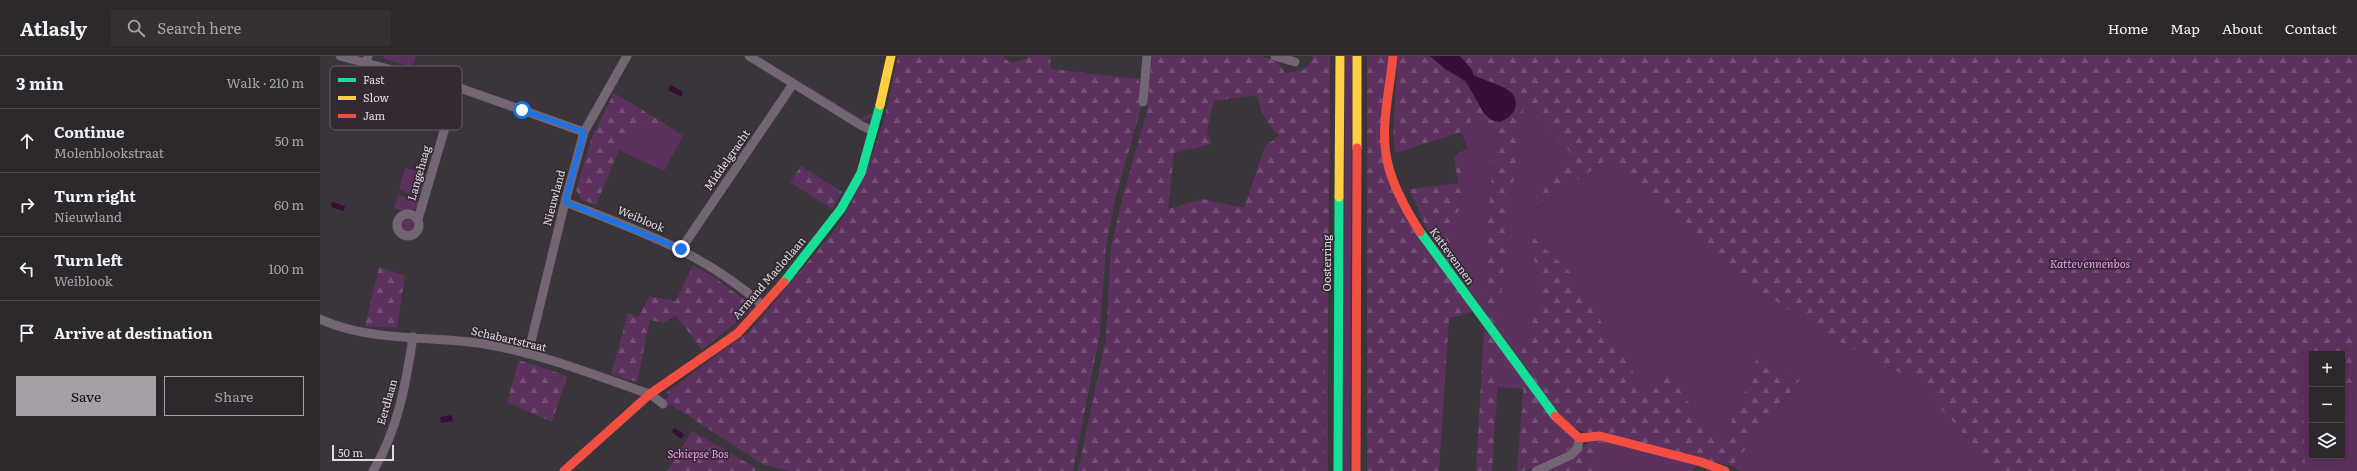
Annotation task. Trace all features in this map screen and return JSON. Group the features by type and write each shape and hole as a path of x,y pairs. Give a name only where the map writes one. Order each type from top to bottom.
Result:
{"main road":[{"name":"Armand Maclotlaan","path":"564,471 650,394 738,333 763,306 841,209 861,173 891,56"},
{"name":"Oosterring","path":"1338,471 1340,56"},
{"path":"1356,471 1357,56"},
{"name":"Kattevennen","path":"1393,56 1385,147 1388,164 1398,189 1420,234 1434,254 1555,416 1579,438"},
{"path":"1579,438 1600,436 1701,462 1725,471"}],"street":[{"path":"340,56 367,59 390,66"},
{"name":"Nieuwland","path":"528,354 565,202 584,132 626,56"},
{"path":"749,56 862,126 873,131"},
{"path":"1143,102 1147,56"},
{"path":"1275,56 1295,62"},
{"name":"Middelgracht","path":"681,249 793,84"},
{"path":"462,89 584,132"},
{"name":"Langehaag","path":"416,218 419,216 444,130"},
{"name":"Weiblook","path":"565,202 681,249 734,282 763,306"},
{"name":"Schabartstraat","path":"320,319 334,325 368,334 462,340 493,345 528,354 650,394 663,404"},
{"name":"Eerdlaan","path":"373,471 382,456 397,418 407,376 413,337"},
{"path":"1536,471 1571,455 1578,448 1579,438"}],"green space":[{"path":"383,56 416,56 413,66 385,59"},
{"path":"898,56 1003,56 1010,63 1026,59 1027,56 1050,56 1051,69 1138,79 1142,88 1141,108 1115,199 1106,246 1100,333 1073,471 789,471 762,464 664,400 669,396 667,392 750,331 837,227 853,200 872,155 884,120"},
{"path":"1152,56 1261,56 1277,61 1285,73 1303,70 1312,61 1312,56 1330,56 1328,335 1325,344 1324,471 1078,471 1106,338 1111,248 1123,195 1147,112","holes":["1257,95 1268,123 1275,132 1280,135 1265,146 1244,208 1202,199 1168,209 1174,153 1212,144 1207,130 1214,101"]},
{"path":"1345,56 1352,56 1350,471 1343,471"},
{"path":"1367,56 1389,56 1382,158 1472,312 1449,318 1439,471 1367,471"},
{"name":"Kattevennenbos","path":"1398,56 1430,56 1463,81 1472,92 1516,102 1506,89 1473,75 1472,70 1460,56 2357,56 2357,403 2345,390 2345,351 2309,351 2309,354 2302,354 2305,471 1997,471 1916,381 1832,338 1740,278 1607,160 1536,208 1545,179 1570,152 1524,104 1509,214 1498,331 1481,307 1495,136 1473,115 1464,139 1461,132 1395,153 1393,134"},
{"path":"785,72 860,118 873,113 872,118 860,121"},
{"path":"614,93 670,127 631,129 619,150 596,205 581,199 576,190 592,137"},
{"path":"1524,103 1548,121 1570,152 1545,179 1537,208 1607,160 1740,278 1832,338 1916,381 1997,471 1740,471 1732,466 1800,381 1756,359 1753,381 1733,408 1730,439 1718,442 1708,433 1668,369 1648,395 1569,271 1532,236 1540,299 1519,358 1498,331 1509,214"},
{"path":"1473,115 1495,136 1481,307 1450,266 1468,149 1464,139"},
{"path":"670,127 683,136 664,171 619,150 631,129"},
{"path":"1468,148 1450,266 1432,241 1409,189 1458,183 1454,156"},
{"path":"801,166 842,192 832,209 790,182"},
{"path":"405,168 427,174 421,194 416,195 399,190"},
{"path":"398,195 417,200 419,203 417,208 403,212 394,208"},
{"path":"408,218 415,223 416,226 411,233 408,234 401,229 400,226 405,219"},
{"path":"1531,235 1569,271 1648,395 1668,369 1708,433 1718,441 1730,439 1733,408 1753,381 1756,359 1800,380 1732,466 1585,432 1575,427 1556,411 1519,358 1540,299"},
{"path":"681,255 707,268 751,300 753,306 749,317 722,338 749,315 748,299 703,267"},
{"path":"693,265 711,275 746,301 747,314 702,350 676,315 663,323 650,320 637,382 611,374 628,313 639,317 649,296 676,301"},
{"path":"379,267 405,276 397,328 365,326"},
{"path":"1484,329 1500,348 1492,471 1476,471"},
{"path":"1328,335 1328,471 1324,471 1325,344"},
{"path":"1500,348 1524,380 1524,389 1498,387"},
{"path":"2301,354 2309,355 2309,459 2345,459 2345,390 2357,403 2357,471 2305,471"},
{"path":"519,360 567,376 552,422 507,402"},
{"path":"1524,380 1573,439 1575,444 1572,449 1524,471 1517,471"},
{"name":"Schiepse Bos","path":"692,431 756,468 755,471 667,471"},
{"path":"1590,440 1613,443 1595,455 1603,471 1541,471 1578,454"},
{"path":"1613,443 1697,465 1691,471 1603,471 1595,455"}],"shaded area":[{"path":"1430,56 1460,56 1472,70 1473,75 1499,85 1511,93 1515,98 1516,104 1513,113 1500,122 1491,120 1483,112 1466,81 1445,69"},
{"path":"671,85 683,92 681,97 668,90"},
{"path":"332,202 345,206 344,211 331,207"},
{"path":"452,415 453,421 441,423 440,417"},
{"path":"674,428 684,434 681,439 672,432"}],"traffic: fast":[{"path":"784,282 841,209 861,173 880,105"},
{"path":"1338,471 1339,197"},
{"path":"1420,232 1555,416"}],"traffic: slow":[{"path":"880,105 891,56"},
{"path":"1339,197 1340,56"},
{"path":"1357,56 1357,148"}],"traffic: jam":[{"path":"1393,56 1386,108 1385,147 1392,179 1400,197 1420,232"},
{"path":"1356,471 1357,148"},
{"path":"564,471 650,394 738,333 784,282"},
{"path":"1555,416 1579,438 1600,436 1701,462 1725,471"}],"route":[{"path":"522,110 584,132 565,202 636,229 681,249"}]}
